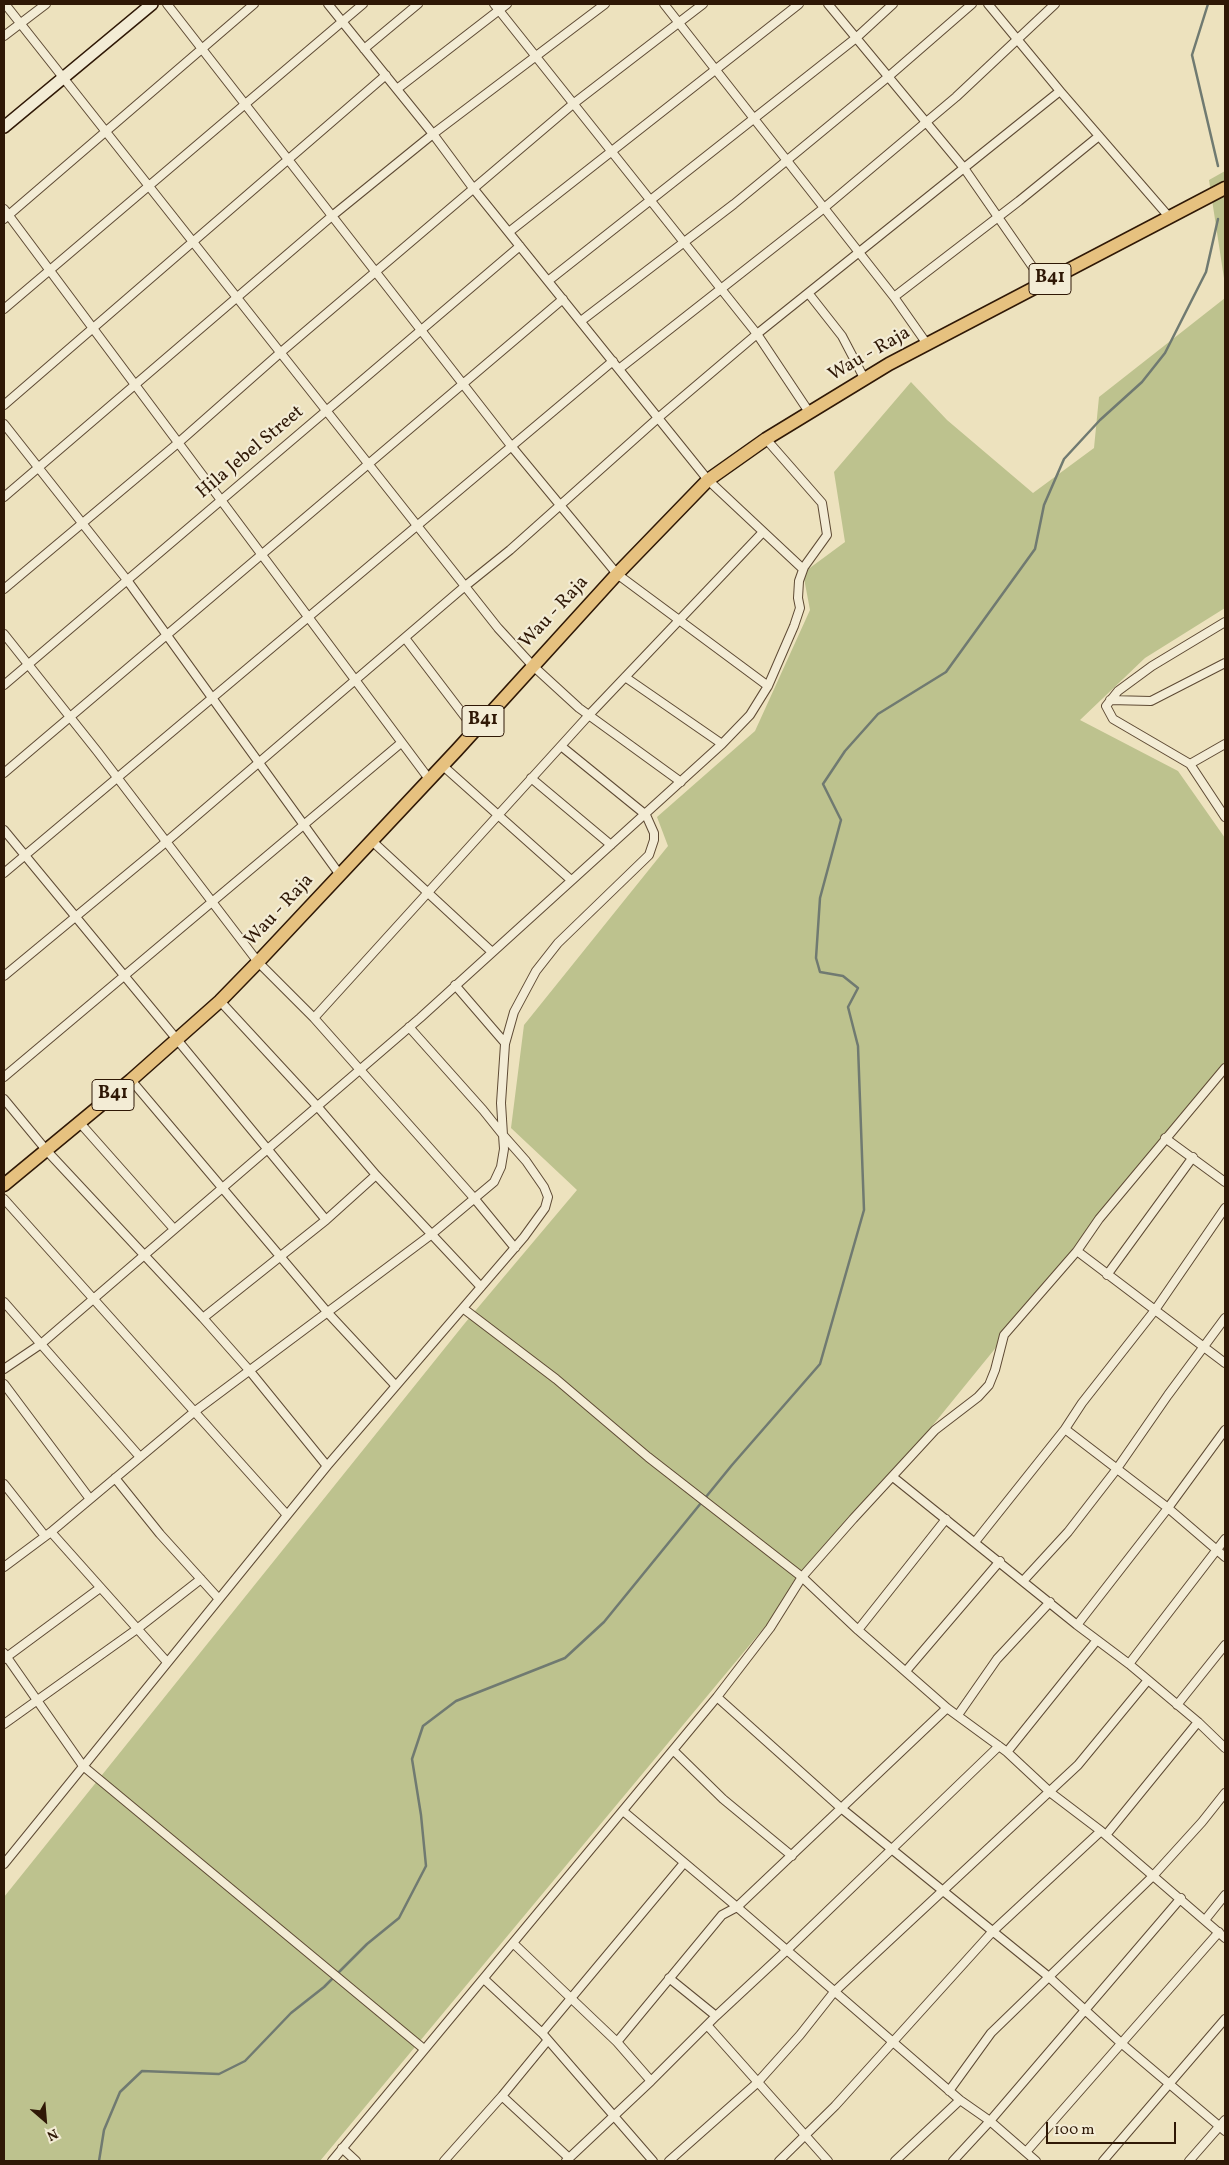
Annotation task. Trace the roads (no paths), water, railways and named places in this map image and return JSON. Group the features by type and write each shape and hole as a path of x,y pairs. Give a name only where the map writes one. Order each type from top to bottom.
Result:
{"main road":[{"name":"Wau - Raja","path":"4,1185 131,1080 220,1001 475,730 616,574 708,480 766,438 864,378 1043,282 1225,188"}],"street":[{"path":"5,4 65,77 464,587 532,665 589,715 681,782"},
{"path":"4,36 46,4"},
{"path":"4,127 152,4"},
{"path":"167,4 512,447 616,574 768,686"},
{"path":"254,4 106,131 5,214 49,270 429,779"},
{"path":"328,4 708,480 803,569"},
{"path":"4,309 363,4"},
{"path":"364,49 418,4"},
{"path":"397,89 497,7 507,4"},
{"path":"4,497 332,216 433,134 605,4"},
{"path":"664,4 894,296 927,344"},
{"path":"4,589 178,443 280,353 573,104 703,4"},
{"path":"509,232 799,4"},
{"path":"828,4 964,168 1043,282"},
{"path":"548,281 856,38 893,4"},
{"path":"581,321 787,160 888,77 972,4"},
{"path":"988,4 1060,91 1170,218"},
{"path":"619,369 824,208 956,96 1055,4"},
{"path":"497,7 758,334 809,412"},
{"path":"4,405 386,75"},
{"path":"4,976 166,842 560,507 658,418 758,334 1060,91"},
{"path":"894,296 1099,136"},
{"name":"Hila Jebel Street","path":"4,684 520,246"},
{"path":"809,294 842,336 864,378"},
{"path":"4,773 563,299"},
{"path":"4,873 613,362"},
{"path":"4,424 127,580 340,875"},
{"path":"4,1369 41,1344 409,1027 681,782 722,744 750,714 768,686 800,608 798,598 799,581 803,569 827,536 822,503 766,438"},
{"path":"314,1018 589,715 764,532"},
{"path":"1224,625 1152,666 1110,700 1106,706 1113,719 1190,764 1225,817"},
{"path":"4,634 258,962 314,1018 358,1070 474,1198 515,1248"},
{"path":"405,638 475,730"},
{"path":"1110,700 1151,701 1225,663"},
{"path":"626,677 722,744"},
{"path":"4,1077 401,744"},
{"path":"1190,764 1225,744"},
{"path":"4,1567 48,1534 194,1412 432,1234 494,1182 501,1167 504,1149 501,1103 505,1043 514,1012 536,971 552,950 649,855 654,840 654,833 646,814 561,746"},
{"path":"442,765 571,880"},
{"path":"531,778 611,845"},
{"path":"4,830 326,1220"},
{"path":"372,840 492,952"},
{"path":"455,985 505,1043"},
{"path":"220,1001 317,1106 376,1175 481,1287"},
{"path":"4,1864 327,1466 395,1385 464,1309 546,1208 548,1196 526,1161 409,1027"},
{"path":"332,2161 674,1751 770,1628 802,1577 853,1518 935,1430 978,1398 989,1385 1004,1335 1077,1251 1099,1219 1225,1068"},
{"path":"131,1080 328,1313 395,1385"},
{"path":"4,1099 47,1151 249,1370 327,1466"},
{"path":"80,1122 174,1229"},
{"path":"1165,1138 1225,1182"},
{"path":"1107,1275 1193,1157"},
{"path":"203,1318 326,1220 376,1175"},
{"path":"4,1199 287,1515"},
{"path":"975,1542 1065,1429 1082,1403 1155,1310 1225,1208"},
{"path":"1077,1251 1225,1363"},
{"path":"4,1302 140,1457"},
{"path":"464,1309 556,1379 700,1498 802,1577 858,1630 948,1708 1007,1752 1051,1792 1181,1898 1225,1938"},
{"path":"1024,1580 1068,1532 1116,1470 1225,1318"},
{"path":"4,1384 90,1498"},
{"path":"1065,1429 1168,1508 1225,1556"},
{"path":"1077,1625 1168,1508 1225,1430"},
{"path":"893,1477 1024,1580 1077,1625 1129,1664 1198,1722 1225,1748"},
{"path":"115,1478 160,1534 218,1598"},
{"path":"4,1484 167,1662"},
{"path":"858,1630 946,1519"},
{"path":"1129,1664 1225,1539"},
{"path":"906,1671 1000,1561"},
{"path":"4,1724 137,1629 201,1579"},
{"path":"100,1588 4,1656 83,1766 424,2049"},
{"path":"958,1715 997,1659 1050,1602"},
{"path":"1007,1752 1097,1640"},
{"path":"1177,1705 1225,1645"},
{"path":"669,2161 757,2083 800,2035 834,1992 1078,1765 1148,1680"},
{"path":"717,1697 841,1808 1049,1976 1121,2043 1222,2129"},
{"path":"616,2042 722,1916 737,1907 948,1708"},
{"path":"779,2161 834,2106 993,1931 1103,1833 1198,1722"},
{"path":"502,2096 568,2160 999,1746"},
{"path":"674,1751 723,1799 792,1856"},
{"path":"949,2090 991,2033 1153,1876 1202,1822 1225,1793"},
{"path":"623,1811 960,2100 990,2121 1036,2161"},
{"path":"542,2033 684,1862"},
{"path":"1205,1920 1225,1895"},
{"path":"953,2161 990,2121 1181,1898"},
{"path":"1026,2152 1219,1932"},
{"path":"513,1943 572,1997 651,2081"},
{"path":"670,1978 716,2016"},
{"path":"484,1979 542,2033 653,2161"},
{"path":"1103,2161 1225,2020"},
{"path":"707,2025 828,2161"},
{"path":"444,2161 502,2096 548,2040"},
{"path":"895,2161 960,2100"},
{"path":"1189,2161 1222,2129 1225,2120"},
{"path":"342,2148 356,2161"}],"waterway":[{"path":"1208,4 1192,55 1218,166"},
{"path":"99,2161 104,2130 120,2092 142,2071 219,2074 245,2061 291,2013 324,1987 367,1944 399,1918 426,1866 421,1815 412,1759 423,1726 456,1701 565,1658 604,1622 732,1465 820,1364 864,1210 858,1046 848,1007 858,988 843,976 820,972 816,958 820,898 841,820 823,784 845,751 878,714 946,672 1035,549 1044,505 1064,459 1100,420 1142,382 1165,353 1206,272 1218,219"}]}
